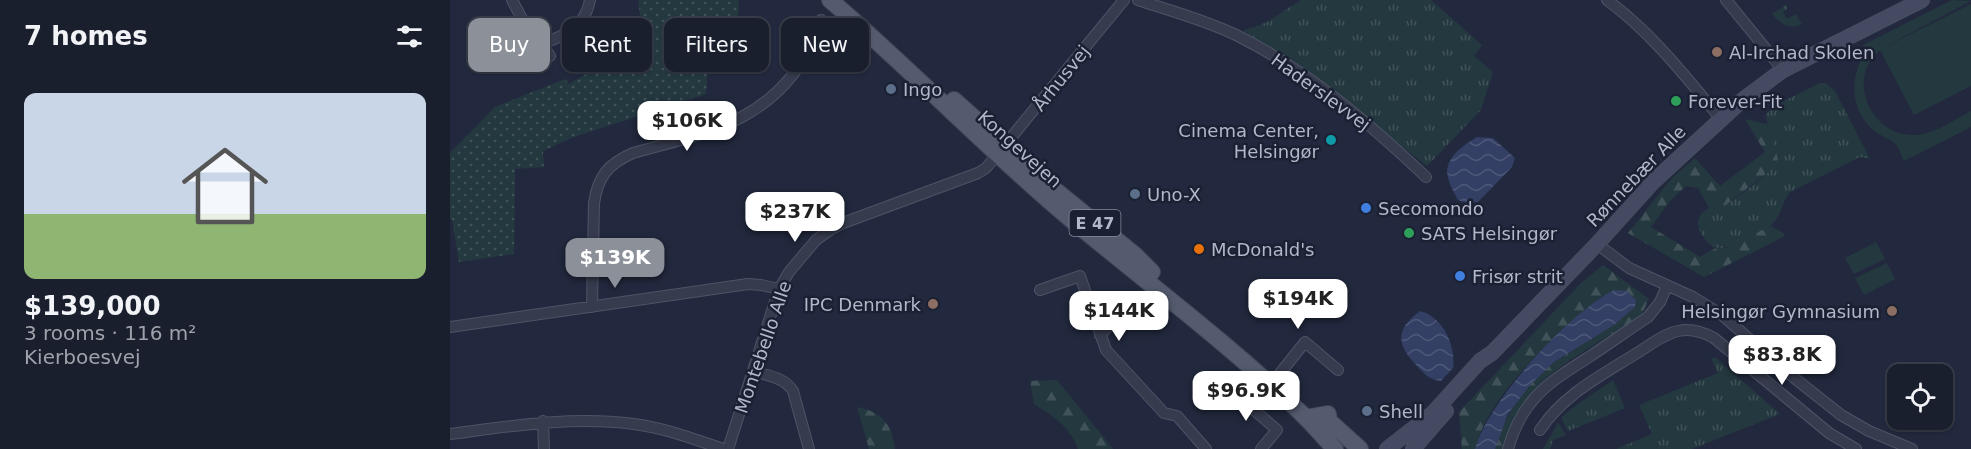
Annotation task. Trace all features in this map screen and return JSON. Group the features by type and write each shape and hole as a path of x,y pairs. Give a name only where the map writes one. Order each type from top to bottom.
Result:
{"main road":[{"name":"Kongevejen","path":"830,0 1001,151 1055,190 1134,255 1219,340 1270,386 1306,415 1359,449"},
{"name":"Kongevejen","path":"841,0 1001,151"},
{"name":"Rønnebær Alle","path":"1387,449 1432,414 1480,361 1492,353 1597,244 1654,181 1740,102 1783,70 1922,0"},
{"name":"Rønnebær Alle","path":"1413,449 1481,371 1492,353"},
{"path":"1400,449 1432,414"},
{"name":"Kongevejen","path":"1306,415 1335,449"},
{"path":"1306,415 1347,449"}],"street":[{"path":"512,0 522,18"},
{"path":"550,41 568,34 578,26 590,0"},
{"name":"Århusvej","path":"1001,151 1124,0"},
{"name":"Haderslevvej","path":"1138,0 1205,21 1292,67 1334,97 1426,177"},
{"path":"1607,0 1636,23 1721,119"},
{"path":"1725,0 1783,70"},
{"path":"592,307 594,203 596,188 603,174 620,159 633,153 727,126 762,105 796,72"},
{"name":"Montebello Alle","path":"728,449 779,289 789,272 816,240 843,223 981,172 1001,151"},
{"path":"1597,244 1629,268 1693,297 1722,315 1788,373 1841,415 1912,449"},
{"path":"1040,290 1080,276 1106,350 1164,413 1177,416 1206,449"},
{"path":"450,327 748,285 779,289"},
{"path":"1508,449 1520,417 1547,384 1648,317 1660,302 1667,286"},
{"path":"1100,335 1123,311"},
{"path":"1540,430 1549,416 1571,395 1609,370 1671,333 1695,330 1714,338 1829,433 1856,449"},
{"path":"1270,386 1305,342 1338,370"},
{"path":"1598,351 1609,370"},
{"path":"753,371 780,379 789,385 793,391 809,449"},
{"path":"1237,395 1277,430 1261,449"},
{"path":"1829,433 1841,415"},
{"path":"543,421 544,449"},
{"path":"450,434 543,421 599,421 635,424 672,432 723,449"}],"green space":[{"path":"638,0 739,0 738,18 664,18 664,72 708,72 706,94 571,138 543,151 544,167 515,169 514,254 459,262 452,219 450,219 450,153 495,107 565,79 569,84 590,72 652,72 652,18 640,18"},
{"path":"1301,0 1431,0 1482,45 1474,56 1493,72 1481,110 1427,166 1295,61 1243,31 1267,22"},
{"path":"1952,0 1971,1 1881,49 1971,4 1971,86 1914,115 1880,50 1870,62 1865,76 1864,90 1868,104 1886,127 1900,133 1916,135 1930,132 1971,111 1971,127 1904,161 1896,145 1872,129 1859,111 1854,91 1857,71 1866,51 1863,45"},
{"path":"1786,5 1788,8 1783,12 1787,19 1796,14 1802,24 1789,26 1772,14"},
{"path":"1820,83 1826,83 1835,91 1870,159 1860,157 1790,192 1776,220 1766,228 1728,247 1716,248 1711,245 1699,227 1699,218 1703,212 1709,208 1729,203 1762,178 1778,160 1766,115 1772,107"},
{"path":"1745,119 1767,124 1778,160 1772,169 1726,205 1709,208 1698,188 1686,186 1669,202 1651,227 1700,257 1716,248 1727,248 1770,226 1785,234 1783,237 1704,277 1628,233 1671,179 1695,158 1720,186 1765,152"},
{"path":"1876,242 1885,259 1854,274 1845,258"},
{"path":"1887,263 1895,279 1864,295 1855,278"},
{"path":"1603,265 1649,299 1641,314 1632,322 1570,360 1542,383 1519,410 1502,449 1495,449 1504,424 1526,388 1545,369 1596,335 1604,295 1528,364 1495,406 1483,427 1475,449 1462,449 1459,412 1581,283"},
{"path":"1711,358 1716,358 1780,414 1692,449 1616,449 1652,434 1639,405 1718,373"},
{"path":"1057,380 1113,449 1078,449 1066,428 1034,404 1030,381"},
{"path":"1613,380 1625,408 1568,431 1561,418"},
{"path":"857,407 873,412 884,420 894,440 895,449 869,449"},
{"path":"1558,423 1566,435 1553,440 1550,449 1543,449"}],"water":[{"path":"1477,137 1493,138 1515,158 1512,167 1478,202 1467,203 1458,200 1450,184 1447,171 1455,154"},
{"path":"1614,290 1627,291 1636,300 1635,307 1614,325 1554,362 1530,385 1508,414 1495,449 1475,449 1496,407 1533,360 1576,317"},
{"path":"1420,311 1435,319 1450,341 1453,368 1441,381 1430,378 1422,372 1402,344 1401,337 1406,325"}],"place":[{"name":"Al-Irchad Skolen","path":"1717,52"},
{"name":"Ingo","path":"891,89"},
{"name":"Forever-Fit","path":"1676,101"},
{"name":"Cinema Center, Helsingør","path":"1331,140"},
{"name":"Uno-X","path":"1135,194"},
{"name":"Secomondo","path":"1366,208"},
{"name":"SATS Helsingør","path":"1409,233"},
{"name":"McDonald's","path":"1199,249"},
{"name":"Frisør strit","path":"1460,276"},
{"name":"IPC Denmark","path":"933,304"},
{"name":"Helsingør Gymnasium","path":"1892,311"},
{"name":"Shell","path":"1367,411"}]}
